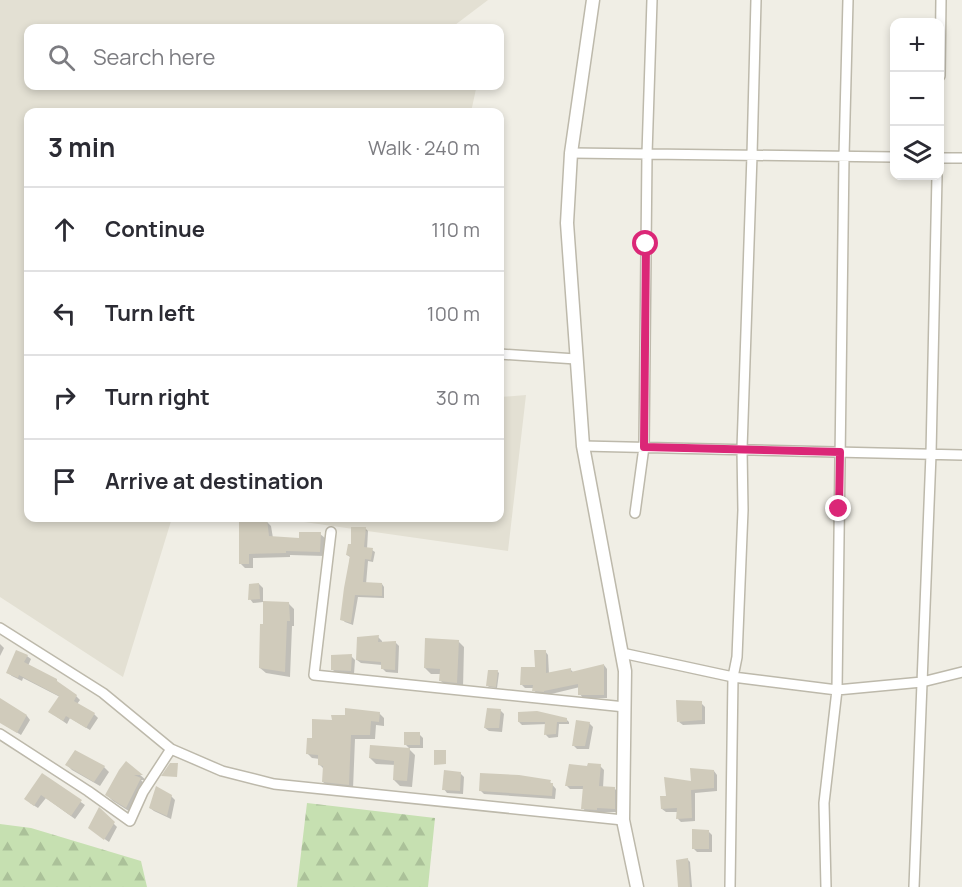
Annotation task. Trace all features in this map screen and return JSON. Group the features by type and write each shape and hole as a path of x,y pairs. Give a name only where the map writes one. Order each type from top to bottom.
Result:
{"street":[{"path":"593,0 572,153 567,223 583,446 625,671 622,820 637,887"},
{"path":"634,513 644,447 647,154 652,0"},
{"path":"730,887 733,677 737,657 743,510 742,450 756,0"},
{"path":"826,887 824,803 837,690 848,0"},
{"path":"939,72 941,0"},
{"path":"572,153 890,157"},
{"path":"944,158 962,158"},
{"path":"914,887 931,454 937,180"},
{"path":"504,354 576,359"},
{"path":"583,446 962,455"},
{"path":"331,532 314,675 625,707"},
{"path":"0,628 104,693 171,749 222,771 274,783 622,820"},
{"path":"622,653 733,677 837,690 922,682 962,672"},
{"path":"0,734 130,821 143,792 171,749"}],"shaded area":[{"path":"0,0 488,0 456,24 24,24 24,90 476,90 472,108 24,108 24,522 171,522 123,677 0,597"},
{"path":"526,395 508,551 304,522 504,522 504,397"}],"green space":[{"path":"307,803 435,818 428,887 297,887"},
{"path":"0,824 31,828 141,861 147,887 0,887"}],"building":[{"path":"239,522 267,522 269,536 299,538 299,532 321,532 320,552 286,551 286,553 249,554 249,564 239,564"},
{"path":"351,527 366,527 364,547 373,548 371,560 365,559 363,582 382,583 382,596 355,595 351,623 340,620 350,556 346,555 348,544 351,544"},
{"path":"259,583 260,599 248,600 249,584"},
{"path":"263,601 289,602 290,621 287,621 285,672 259,668"},
{"path":"379,635 378,642 396,641 395,670 381,669 381,662 356,660 357,637"},
{"path":"425,638 459,640 457,683 439,681 440,669 424,668"},
{"path":"16,650 28,655 24,662 57,679 77,695 74,701 95,713 86,728 66,716 63,721 48,712 59,696 19,675 18,678 6,673"},
{"path":"534,650 546,650 546,673 571,668 571,672 604,664 604,695 578,695 578,684 544,692 532,691 533,685 520,685 521,667 535,667"},
{"path":"352,654 351,671 331,670 331,655"},
{"path":"488,670 498,670 496,687 486,686"},
{"path":"0,698 27,715 17,733 0,723"},
{"path":"676,700 702,701 702,720 677,722"},
{"path":"345,708 380,712 379,722 371,721 370,735 351,735 349,785 322,782 323,766 318,765 318,755 306,754 307,738 312,738 312,719 332,720 331,715 345,715"},
{"path":"487,708 501,709 499,728 484,728"},
{"path":"537,711 567,718 567,722 557,722 556,734 544,735 545,722 518,722 518,712"},
{"path":"576,720 590,722 585,746 572,746"},
{"path":"404,732 420,732 420,745 404,745"},
{"path":"370,745 410,748 407,781 393,780 394,761 369,758"},
{"path":"75,750 105,766 94,782 65,765"},
{"path":"434,750 446,750 446,764 434,765"},
{"path":"126,761 143,775 134,775 141,778 126,808 105,795"},
{"path":"170,763 178,763 177,777 161,776"},
{"path":"588,763 601,764 599,786 615,787 615,809 581,809 583,786 565,786 569,764 587,766"},
{"path":"690,768 714,770 714,788 691,790 692,818 676,819 677,808 661,809 660,796 666,796 664,777 691,781"},
{"path":"444,770 461,772 460,791 442,790"},
{"path":"42,773 82,800 71,816 41,795 34,806 24,799"},
{"path":"480,773 519,775 551,780 550,783 553,783 552,796 479,791"},
{"path":"156,786 172,795 167,816 149,808"},
{"path":"99,807 115,822 104,840 88,828"},
{"path":"692,829 709,830 709,849 692,849"},
{"path":"688,858 690,887 678,887 676,860"}],"route":[{"path":"646,244 644,447 840,452 839,509"}]}
